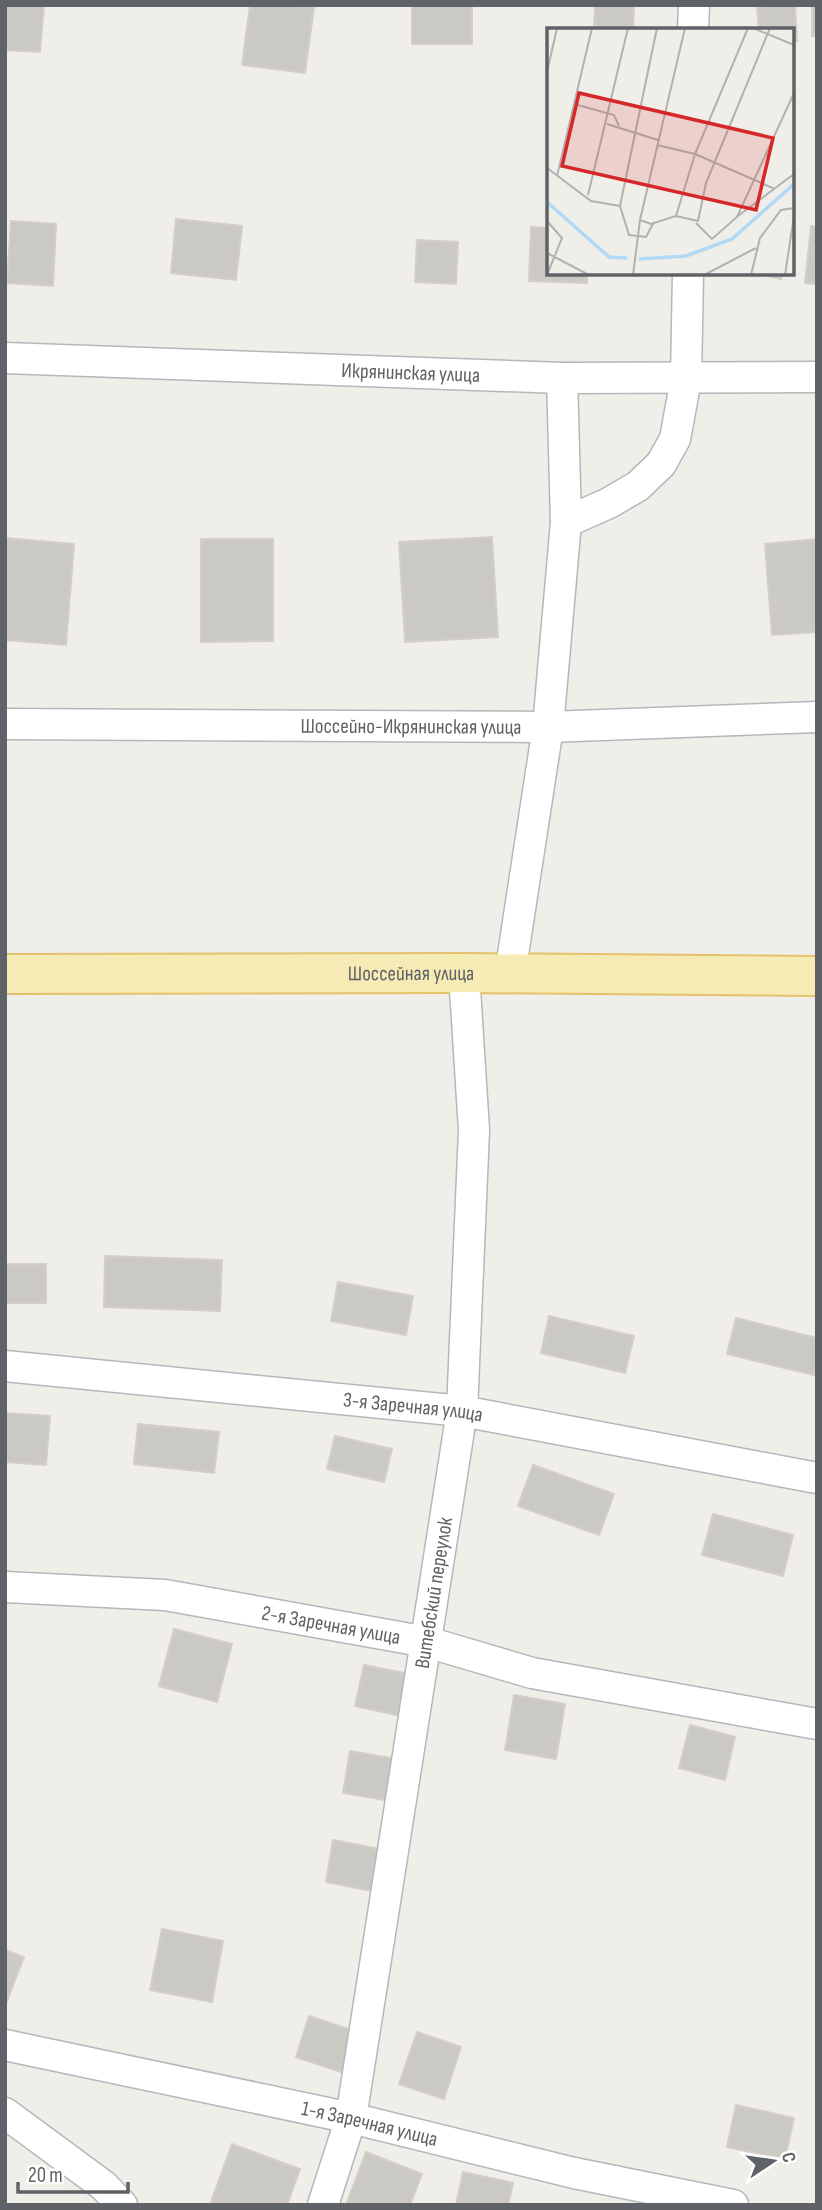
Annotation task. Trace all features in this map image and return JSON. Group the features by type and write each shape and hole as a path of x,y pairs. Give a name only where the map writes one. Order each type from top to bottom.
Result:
{"main road":[{"name":"Шоссейная улица","path":"5,974 464,973 817,976"}],"street":[{"path":"694,5 694,28"},
{"path":"566,522 609,503 638,486 661,464 675,439 686,379 688,275"},
{"name":"Икрянинская улица","path":"5,358 562,378 817,377"},
{"path":"510,974 548,727 566,522 562,378"},
{"name":"Шоссейно-Икрянинская улица","path":"5,724 548,727 817,717"},
{"name":"Витебский переулок","path":"323,2205 351,2118 462,1412 474,1130 464,973"},
{"name":"3-я Заречная улица","path":"5,1366 462,1412 817,1478"},
{"name":"2-я Заречная улица","path":"5,1587 164,1595 427,1642 532,1674 817,1724"},
{"name":"1-я Заречная улица","path":"5,2045 351,2118 574,2173 733,2205"},
{"path":"5,2113 104,2186 122,2205"}],"building":[{"path":"5,5 44,5 40,52 5,50"},
{"path":"250,5 314,7 305,73 242,65"},
{"path":"412,5 472,5 472,44 412,44"},
{"path":"595,5 634,5 633,28 594,26"},
{"path":"795,5 797,41 794,42 794,28 759,28 757,7"},
{"path":"812,5 817,5 817,36 812,36"},
{"path":"176,219 242,226 236,280 171,273"},
{"path":"11,221 56,224 53,286 7,283"},
{"path":"811,226 817,227 817,284 805,283"},
{"path":"531,227 547,228 547,275 587,275 587,283 529,281"},
{"path":"417,240 458,242 456,284 415,282"},
{"path":"764,275 782,275 781,279"},
{"path":"492,537 498,637 405,642 399,542"},
{"path":"5,538 74,544 66,645 5,640"},
{"path":"201,539 273,539 273,641 201,642"},
{"path":"817,539 817,632 772,635 765,544"},
{"path":"105,1256 222,1260 220,1311 104,1307"},
{"path":"5,1264 46,1264 46,1303 5,1303"},
{"path":"338,1282 413,1296 406,1335 331,1321"},
{"path":"549,1316 634,1336 625,1373 541,1353"},
{"path":"736,1318 817,1338 814,1375 727,1354"},
{"path":"5,1413 50,1416 46,1465 5,1462"},
{"path":"138,1424 219,1432 214,1473 134,1464"},
{"path":"335,1436 392,1449 384,1482 327,1469"},
{"path":"533,1465 614,1494 599,1535 518,1506"},
{"path":"713,1514 793,1535 783,1576 702,1555"},
{"path":"174,1629 232,1644 217,1702 159,1686"},
{"path":"364,1665 410,1674 401,1716 355,1706"},
{"path":"514,1695 565,1704 556,1759 505,1750"},
{"path":"690,1725 735,1737 725,1780 679,1768"},
{"path":"350,1751 397,1759 391,1801 343,1793"},
{"path":"333,1840 385,1850 377,1892 326,1882"},
{"path":"162,1929 223,1941 212,2002 150,1990"},
{"path":"5,1950 24,1957 5,2006"},
{"path":"309,2016 354,2031 341,2072 296,2057"},
{"path":"417,2032 461,2047 444,2099 399,2084"},
{"path":"736,2105 794,2118 785,2159 727,2147"},
{"path":"232,2144 300,2169 287,2205 217,2205 211,2202"},
{"path":"366,2152 422,2174 410,2205 346,2205"},
{"path":"463,2172 513,2183 508,2205 456,2205"}]}
